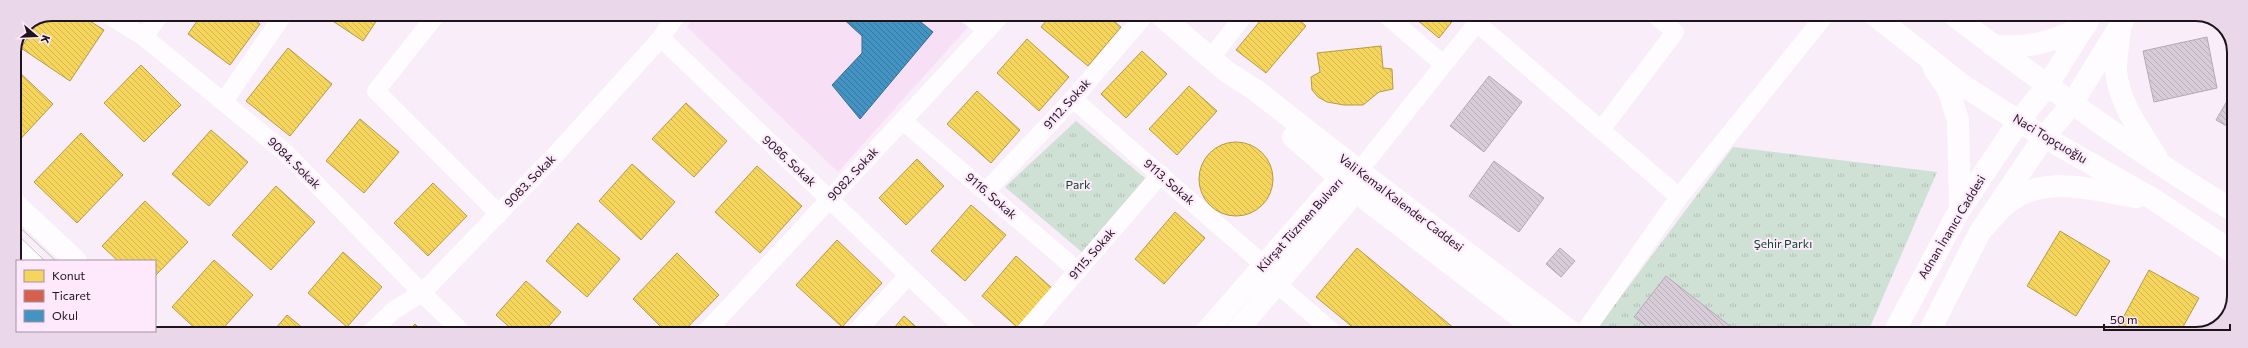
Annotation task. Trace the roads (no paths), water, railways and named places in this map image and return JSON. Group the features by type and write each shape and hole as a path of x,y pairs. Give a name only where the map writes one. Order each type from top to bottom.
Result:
{"main road":[{"name":"Vali Kemal Kalender Caddesi","path":"1167,21 1219,65 1254,89 1351,180 1533,327"},
{"name":"Naci Topçuoğlu","path":"1882,21 1965,87 2044,137 2153,199 2227,248"},
{"path":"1961,21 2072,104 2227,206"},
{"path":"1992,45 2018,46 2045,42 2059,38 2087,21"},
{"name":"Adnan İnanıcı Caddesi","path":"1897,327 1960,209 2019,121 2047,86 2088,21"},
{"path":"1932,327 1980,232 2044,137 2072,104 2123,21"},
{"path":"2124,21 2116,57 2118,83 2134,121 2161,164"},
{"path":"1924,55 1948,90 1958,120 1960,209"},
{"name":"Vali Kemal Kalender Caddesi","path":"1351,180 1564,327"},
{"name":"Kürşat Tüzmen Bulvarı","path":"1210,327 1264,265 1351,180"},
{"name":"Kürşat Tüzmen Bulvarı","path":"1240,327 1277,284 1351,180"},
{"path":"1980,232 2006,204 2029,190 2063,185 2153,199"},
{"path":"21,210 75,260"},
{"path":"21,252 30,260"}],"street":[{"name":"9084. Sokak","path":"118,21 144,37 287,154 457,327"},
{"path":"144,37 155,21"},
{"path":"224,101 279,21"},
{"path":"431,21 376,91 498,214"},
{"name":"9083. Sokak","path":"376,327 394,310 422,293 557,153 661,38 672,21"},
{"path":"976,21 987,30"},
{"name":"9082. Sokak","path":"711,327 995,21"},
{"name":"9112. Sokak","path":"986,191 1073,99 1140,21"},
{"path":"1219,65 1241,21"},
{"path":"1393,21 1443,64"},
{"path":"1351,180 1478,21"},
{"path":"1483,21 1601,130 1679,198"},
{"path":"1601,130 1676,32 1663,21"},
{"path":"1588,327 1679,198 1820,21"},
{"name":"9086. Sokak","path":"661,38 963,327"},
{"name":"9113. Sokak","path":"1073,99 1162,174 1264,265"},
{"name":"9116. Sokak","path":"903,121 1078,271"},
{"name":"9115. Sokak","path":"1029,327 1162,174"},
{"path":"861,327 908,276"},
{"path":"1277,284 1327,327"}],"tram line":[{"path":"21,228 55,260"},
{"path":"21,238 44,260"}],"park label":[{"name":"Park","path":"1078,185"},
{"name":"Şehir Parkı","path":"1783,244"}]}
